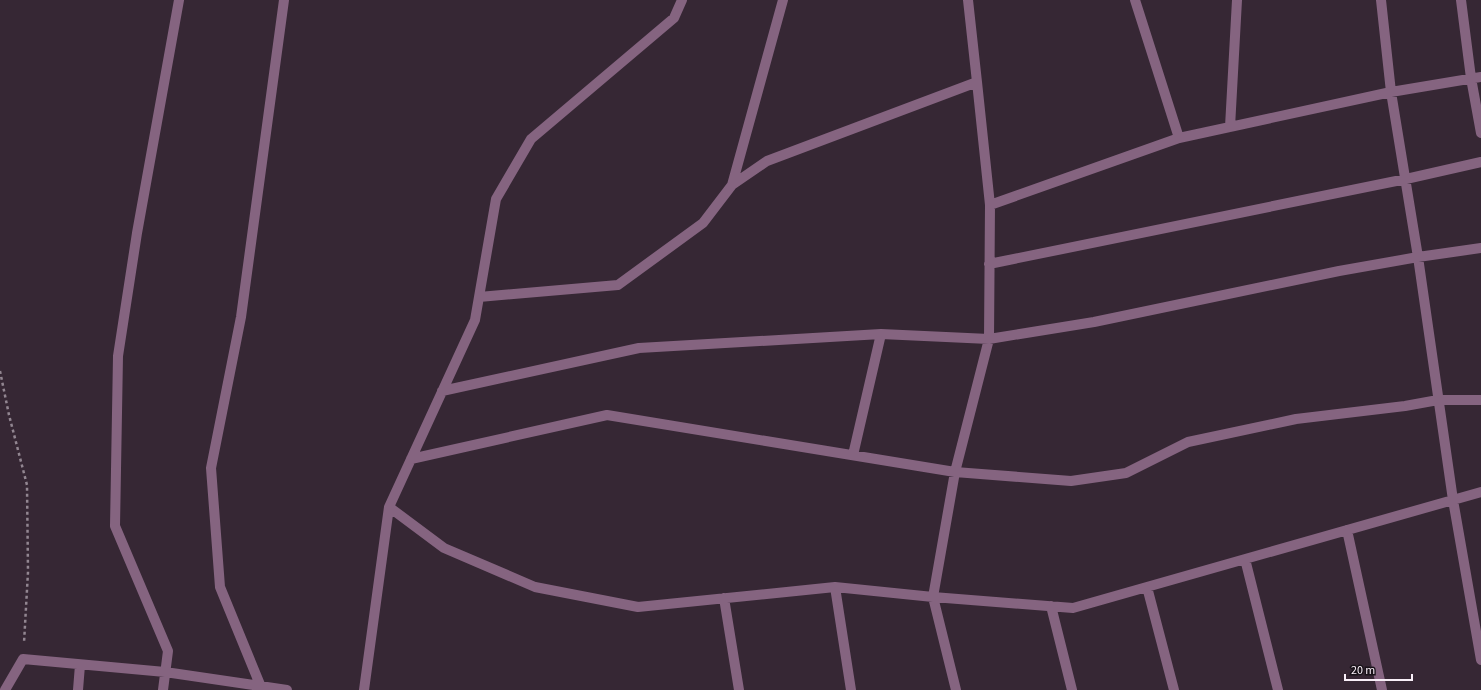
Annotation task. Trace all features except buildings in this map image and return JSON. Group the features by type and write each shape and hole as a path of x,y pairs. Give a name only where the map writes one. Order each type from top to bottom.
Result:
{"street":[{"path":"163,690 168,651 115,526 118,356 138,225 178,0"},
{"path":"261,688 220,587 211,468 241,316 284,0"},
{"path":"364,690 389,507 475,320 496,199 531,139 674,18 682,0"},
{"path":"732,185 783,0"},
{"path":"956,690 932,597 955,472 989,339 990,205 968,0"},
{"path":"1135,0 1179,138"},
{"path":"1230,126 1237,0"},
{"path":"1381,0 1390,92 1406,179 1453,500 1481,660"},
{"path":"1461,0 1476,78 1481,133"},
{"path":"990,205 1179,138 1390,92 1476,78"},
{"path":"479,296 618,285 703,222 732,185 767,161 978,82"},
{"path":"989,264 1406,179 1481,162"},
{"path":"442,391 639,348 881,334 989,339 1094,322 1339,270 1481,248"},
{"path":"853,455 881,334"},
{"path":"411,459 607,415 955,472 1071,481 1126,473 1188,442 1296,419 1405,406 1438,400 1481,400"},
{"path":"389,507 444,548 535,587 638,607 835,587 932,597 1073,608 1481,492"},
{"path":"1347,530 1382,690"},
{"path":"1245,559 1278,690"},
{"path":"835,587 851,690"},
{"path":"1147,587 1174,690"},
{"path":"724,598 739,690"},
{"path":"1051,606 1072,690"},
{"path":"5,690 23,659 165,672 261,688 287,690"},
{"path":"78,690 80,665"}],"path":[{"path":"0,371 26,485 28,572 23,659"}]}
